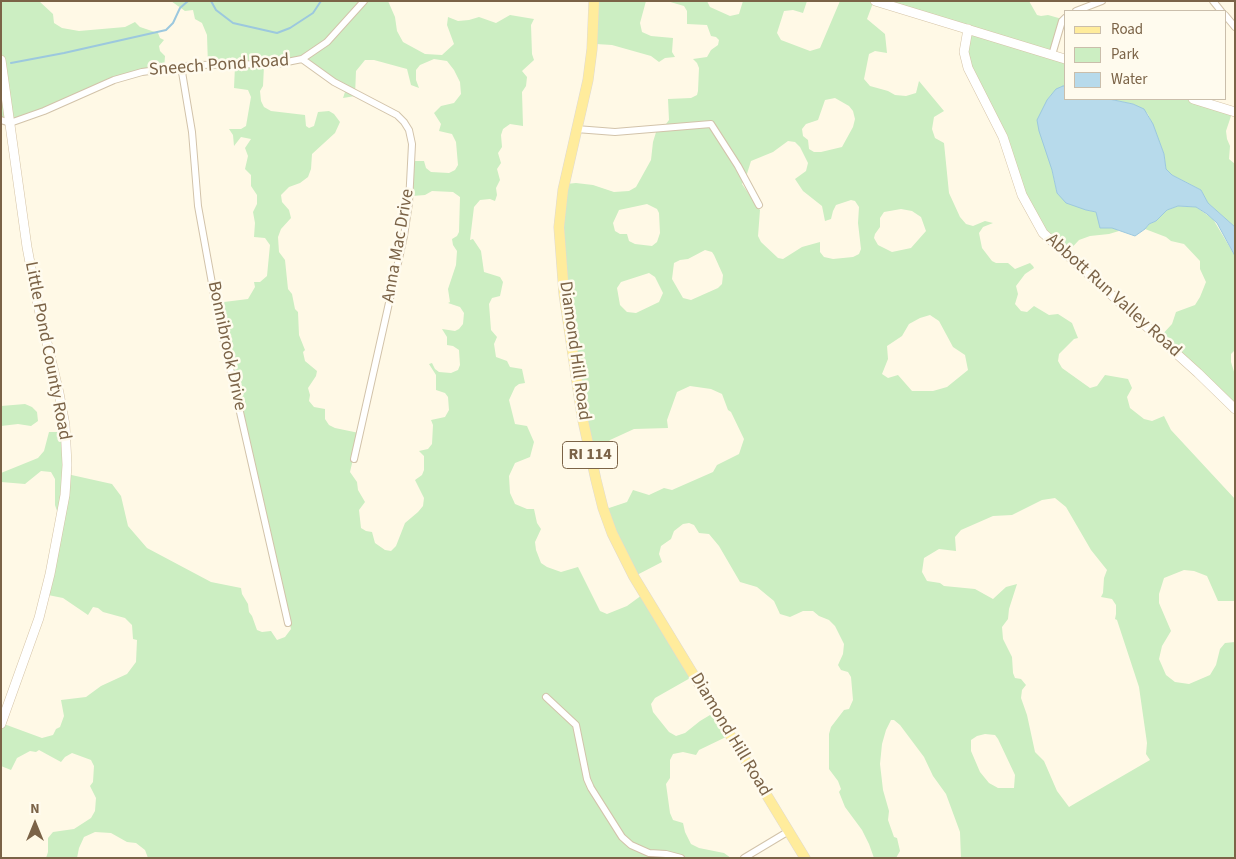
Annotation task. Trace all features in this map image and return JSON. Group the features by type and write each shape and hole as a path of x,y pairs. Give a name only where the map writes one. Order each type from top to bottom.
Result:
{"main road":[{"name":"Diamond Hill Road","path":"594,1 592,49 588,80 560,208 559,227 564,294 582,416 603,508 612,533 634,577 805,858"}],"street":[{"name":"Sneech Pond Road","path":"6,121 44,111 102,85 156,69 206,64 277,64 302,59 327,42 364,1"},
{"path":"875,1 1064,59"},
{"path":"1079,10 1102,1"},
{"path":"1226,16 1235,27"},
{"path":"1052,55 1064,19"},
{"name":"Abbott Run Valley Road","path":"968,30 964,52 968,68 1003,137 1022,194 1043,233 1173,350 1235,409"},
{"name":"Anna Mac Drive","path":"302,59 334,82 397,115 409,130 412,144 404,236 354,459"},
{"name":"Little Pond County Road","path":"1,60 6,121 30,267 60,393 65,425 67,465 65,495 50,574 39,618 1,724"},
{"name":"Bonnibrook Drive","path":"180,66 192,132 198,206 217,312 288,623"},
{"path":"1196,100 1235,112"},
{"path":"576,129 615,132 711,124 738,166 759,205"},
{"path":"546,697 576,726 587,779 622,837 631,845 649,853 666,854 681,858"},
{"path":"744,858 789,832"}],"green space":[{"path":"1,1 39,1 53,14 54,23 62,28 79,31 125,27 135,22 140,27 158,33 160,38 164,40 159,46 160,51 165,56 164,70 124,78 35,116 1,120"},
{"path":"171,1 388,1 395,17 397,31 403,42 425,54 442,55 454,44 447,25 448,17 458,21 479,17 496,23 510,15 534,19 531,25 534,60 522,71 527,77 526,86 522,92 523,126 510,124 503,129 501,135 502,147 498,153 501,163 497,169 500,180 496,188 497,195 495,201 490,199 480,200 474,207 470,240 473,239 481,251 484,272 500,277 503,282 500,296 492,298 489,304 491,330 497,337 494,344 496,357 507,361 510,367 522,369 525,383 515,387 509,400 515,424 527,426 534,442 530,457 515,463 509,476 510,493 515,504 527,509 534,509 537,523 541,529 535,542 541,563 561,572 578,567 600,611 607,614 627,606 642,595 692,677 655,698 651,704 653,712 669,732 676,736 685,733 715,712 726,737 699,750 696,755 683,752 673,754 670,760 670,778 666,784 670,813 673,820 683,823 691,844 699,848 724,853 731,858 148,858 145,850 136,843 127,842 111,833 95,832 84,837 77,858 46,858 48,838 53,832 74,829 91,818 95,811 96,798 90,786 93,782 94,766 91,760 72,753 61,762 39,750 36,752 30,751 17,758 11,770 1,766 2,727 4,724 42,738 53,735 56,729 60,727 64,716 61,700 86,697 101,686 127,674 136,662 137,640 133,639 132,625 125,618 93,607 88,615 63,598 48,595 60,520 55,505 55,479 51,472 41,471 25,484 1,482 1,473 38,458 44,451 49,432 65,432 67,474 112,484 121,496 128,526 147,548 211,582 241,588 257,630 262,632 271,631 277,640 285,637 291,629 216,303 248,299 255,287 254,282 260,282 267,276 270,245 265,238 254,237 255,223 253,212 257,204 257,195 251,186 251,175 245,169 248,156 245,148 251,139 241,137 234,146 233,135 229,129 241,129 246,126 251,97 248,90 234,88 235,66 208,66 207,35 202,23 195,19 193,10 185,11","holes":["434,59 447,61 460,82 461,94 454,103 441,106 434,113 441,124 439,131 452,134 456,142 458,165 455,170 449,173 431,172 426,168 424,161 410,161 412,196 425,195 432,191 453,192 460,197 459,232 452,239 457,251 456,265 448,289 450,302 448,303 460,307 464,313 463,324 455,331 442,329 447,337 447,345 459,350 460,365 458,370 451,373 439,372 432,363 429,364 436,375 436,390 445,393 448,397 449,410 445,417 431,420 433,425 432,444 428,449 419,451 424,456 424,470 422,475 415,480 424,498 423,506 405,523 396,546 391,551 385,550 375,543 372,532 361,528 359,510 365,502 358,490 357,482 350,472 359,433 329,425 325,419 325,409 314,407 309,401 308,388 317,371 305,361 303,352 305,350 299,335 298,312 295,309 292,294 288,289 285,260 279,252 278,237 281,229 291,218 289,210 282,202 281,195 289,187 300,183 308,177 311,169 312,154 335,133 340,122 329,111 318,112 314,126 309,128 306,126 305,115 271,111 264,107 260,91 263,86 264,66 291,65 303,62 345,92 343,98 355,96 356,71 365,60 374,60 407,69 411,85 419,88 416,80 416,70 420,65"]},
{"path":"595,1 646,1 640,23 642,32 651,36 673,38 672,52 675,57 665,58 659,62 651,56 612,45 596,44"},
{"path":"667,1 707,1 710,7 730,16 739,14 743,1 807,1 803,13 793,10 784,11 777,33 781,40 810,51 820,48 840,1 1029,1 1037,15 1048,15 1062,19 1054,58 1064,61 1064,86 1056,90 1047,100 1052,170 1057,193 1086,210 1096,212 1099,218 1119,231 1079,240 1066,254 1035,225 1010,155 968,70 968,33 873,3 867,19 885,34 887,53 875,51 869,54 864,79 870,86 895,95 906,96 916,93 919,81 944,111 934,117 932,129 935,138 944,143 949,193 960,217 966,224 973,226 985,221 993,223 983,227 979,233 982,248 992,261 1008,263 1015,269 1030,263 1033,266 1034,268 1025,274 1016,286 1018,294 1015,304 1021,311 1027,312 1034,306 1049,315 1058,314 1072,323 1078,338 1074,339 1059,354 1058,361 1062,368 1090,388 1097,386 1105,375 1128,379 1132,388 1127,397 1130,408 1144,419 1152,421 1164,416 1171,430 1235,499 1235,601 1218,601 1207,576 1194,571 1184,570 1164,578 1159,594 1159,603 1171,631 1162,646 1159,659 1166,675 1175,682 1189,684 1210,675 1216,665 1220,649 1225,643 1235,642 1235,858 961,858 960,832 946,794 933,776 924,757 900,725 891,720 882,744 880,764 883,790 889,811 888,820 894,837 897,838 900,851 896,858 874,858 862,830 845,807 839,792 841,789 838,781 829,769 829,734 831,727 844,710 849,709 853,700 851,677 848,672 841,670 838,665 843,654 844,644 835,626 829,620 813,611 803,611 790,617 780,614 774,601 757,587 740,582 719,546 709,534 699,533 694,525 689,523 683,524 674,531 671,539 661,546 659,554 662,562 633,577 606,509 627,502 633,490 649,495 664,488 672,490 713,472 717,465 739,454 744,439 731,412 728,410 722,394 711,389 690,386 677,392 667,420 668,428 634,429 610,440 606,445 591,448 575,343 561,228 566,184 593,185 614,192 629,191 636,187 651,160 657,129 663,128 669,120 668,99 691,98 697,95 699,68 693,59 707,57 711,50 718,45 719,40 711,36 707,25 687,24 687,11 684,6","holes":["835,98 849,106 853,111 855,119 853,127 842,147 814,152 809,149 808,140 803,136 802,129 806,124 818,120 825,100","788,141 795,142 800,147 808,163 806,171 795,179 803,191 822,206 825,221 831,219 836,205 851,200 855,201 859,207 858,223 861,249 859,254 853,257 833,259 824,257 820,252 820,242 802,247 783,259 778,258 761,242 758,236 760,210 742,184 751,161 773,152","647,204 657,209 660,233 657,242 652,246 635,244 629,241 627,234 620,234 615,231 613,223 619,210","901,209 912,211 921,217 926,231 911,248 892,252 878,245 874,238 880,227 880,218 884,212","705,250 712,252 723,275 722,284 718,288 691,300 683,298 672,279 674,263 688,259","649,273 655,277 663,293 659,302 636,313 627,312 620,305 617,288 621,282","930,315 939,321 953,347 965,355 968,370 947,387 933,391 912,391 898,375 888,378 882,374 888,359 887,346 902,336 909,324","1055,498 1066,507 1091,550 1107,570 1101,597 1112,599 1116,605 1115,619 1117,620 1139,687 1147,743 1146,754 1150,760 1069,807 1057,791 1044,761 1035,752 1027,715 1021,698 1022,690 1026,685 1021,679 1015,678 1012,657 1003,639 1002,627 1008,619 1009,609 1017,584 1006,587 993,599 975,589 944,586 940,583 927,581 922,572 924,558 939,549 956,551 955,537 961,530 993,516 1012,515 1042,500","985,734 995,735 1015,775 1014,788 998,788 989,783 980,772 971,751 971,740"]},
{"path":"1114,100 1190,100 1232,113 1226,131 1230,146 1229,159 1235,164 1235,227 1208,203 1201,190 1172,175 1166,169 1164,154 1148,114 1133,104"},
{"path":"1178,206 1196,207 1213,219 1235,256 1235,350 1231,354 1231,362 1235,375 1235,410 1159,338 1172,324 1176,312 1195,305 1206,282 1200,269 1200,261 1184,244 1171,241 1166,237 1145,229 1167,210"},
{"path":"25,404 37,412 38,421 31,426 18,424 1,426 1,406"}],"water":[{"path":"1064,86 1064,100 1114,100 1133,104 1144,109 1153,124 1164,154 1166,169 1172,175 1201,190 1208,203 1235,227 1235,256 1217,223 1196,207 1178,206 1167,210 1156,221 1149,224 1135,236 1112,228 1100,228 1096,212 1066,203 1057,193 1037,120 1047,100 1056,89"}],"waterway":[{"path":"11,63 166,30 173,23 180,8 188,1"},
{"path":"211,1 216,10 233,23 277,33 290,28 313,13 321,1"}]}
